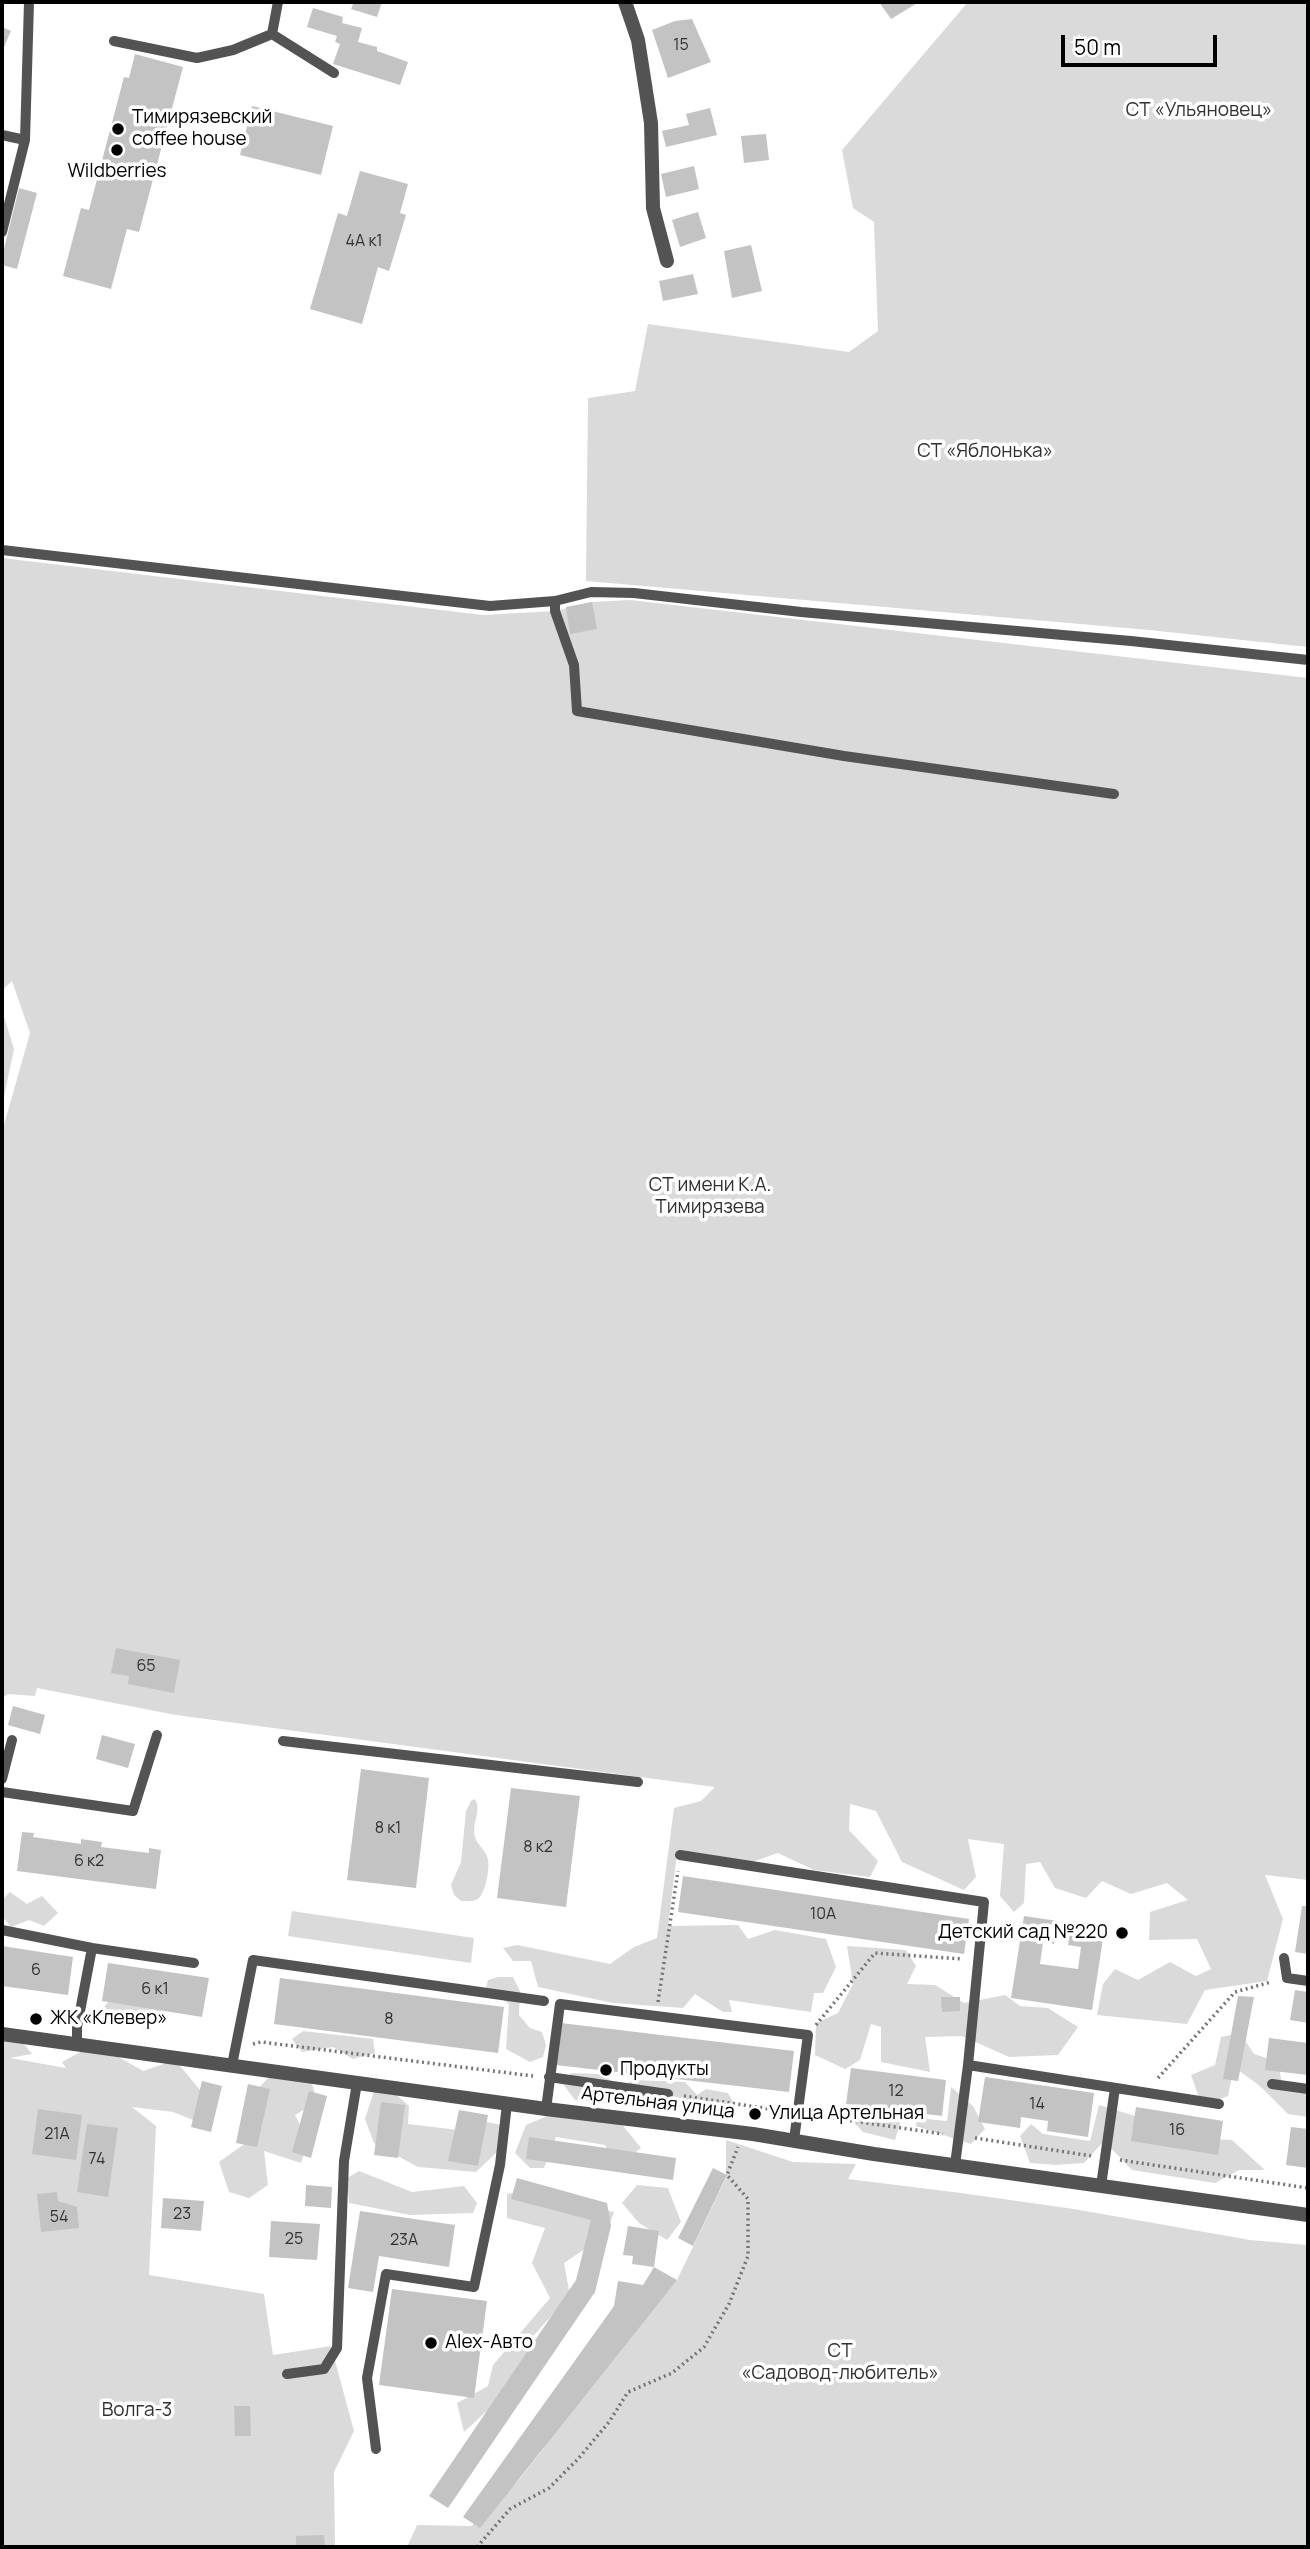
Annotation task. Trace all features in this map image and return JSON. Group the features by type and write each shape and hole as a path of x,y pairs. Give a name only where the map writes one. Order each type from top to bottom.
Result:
{"street":[{"path":"625,2 640,54 651,123 653,208 667,261"},
{"name":"Артельная улица","path":"2,2034 507,2104 794,2140 1308,2215"}],"lane":[{"path":"2,232 25,140 29,2"},
{"path":"272,34 278,2"},
{"path":"114,41 197,58 233,50 272,34"},
{"path":"272,34 334,73"},
{"path":"2,135 25,140"},
{"path":"2,550 490,606 555,601 591,592 634,593 801,612 1131,641 1308,660"},
{"path":"555,601 555,611 574,665 577,711 844,756 1114,794"},
{"path":"2,1792 133,1811 157,1735"},
{"path":"2,1779 12,1740"},
{"path":"283,1741 638,1782"},
{"path":"680,1855 985,1902 955,2165"},
{"path":"2,1930 92,1948 194,1963"},
{"path":"77,2043 77,2027 92,1948"},
{"path":"1284,1958 1287,1978 1308,1981"},
{"path":"232,2065 253,1960 544,2001"},
{"path":"546,2109 560,2004 656,2015 808,2035 794,2140"},
{"path":"968,2065 1219,2104"},
{"path":"550,2077 668,2094"},
{"path":"287,2374 324,2369 337,2348 344,2161 357,2083"},
{"path":"1272,2084 1308,2089"},
{"path":"1101,2186 1115,2088"},
{"path":"376,2449 367,2378 386,2274 474,2287 500,2165 507,2104"}],"path":[{"path":"656,2015 680,1855"},
{"path":"808,2035 875,1953 967,1960"},
{"path":"1145,2093 1235,1992 1287,1978"},
{"path":"237,2047 261,2042 516,2076"},
{"path":"668,2094 1308,2188"},
{"path":"477,2547 510,2509 549,2488 578,2459 609,2422 628,2392 672,2373 704,2347 729,2304 748,2256 748,2199 727,2175 737,2147 751,2148"}],"green space":[{"path":"968,2 1308,2 1308,647 1149,630 586,581 588,398 635,391 648,324 849,352 878,331 874,222 853,208 842,150"},
{"name":"СТ имени К.А. Тимирязева","path":"2,558 483,615 555,611 592,602 630,600 1308,678 1308,1880 1265,1875 1283,1919 1267,1981 1205,1990 1187,2024 1097,2015 1103,1984 1115,1969 1138,1980 1170,1962 1196,1976 1211,1969 1197,1939 1149,1940 1150,1912 1188,1900 1167,1883 1131,1894 1102,1881 1086,1898 1055,1888 1040,1862 1026,1864 1024,1903 1014,1912 1000,1896 1004,1844 968,1839 976,1877 964,1890 902,1862 876,1811 850,1804 849,1830 878,1861 870,1877 814,1870 778,1853 752,1862 677,1853 668,1926 738,1925 748,1939 775,1930 826,1939 836,1967 823,1993 814,1993 811,2012 729,2000 732,2012 723,2012 695,1994 683,2008 613,2003 538,1987 531,1961 513,1961 503,1948 517,1945 610,1964 634,1947 657,1938 674,1808 701,1801 715,1787 176,1715 37,1688 35,1696 8,1694 2,1698 2,1132 30,1033 12,981 2,990"},
{"path":"2,1010 14,1049 2,1106"},
{"path":"475,1799 475,1837 487,1856 488,1872 481,1896 472,1901 461,1901 454,1895 451,1885 461,1862 466,1811"},
{"path":"10,1892 27,1904 42,1896 58,1913 44,1926 29,1920 11,1927 2,1916 2,1900"},
{"path":"292,1911 474,1938 471,1963 288,1936"},
{"path":"847,1946 906,1950 916,1966 907,1984 935,1985 964,2003 1005,1995 1020,2006 1048,2008 1078,2027 1058,2055 1009,2057 962,2036 925,2037 930,2072 881,2062 881,2027 871,2024 860,2060 845,2069 815,2055 816,2023 838,2013 853,1984"},
{"path":"513,1977 520,1991 519,2015 530,2028 542,2032 546,2045 543,2057 530,2062 506,2049 509,2004 486,1988 488,1980"},
{"path":"116,1992 153,1996 166,2020 148,2029 109,2018 104,2007"},
{"name":"Волга-3","path":"2,2028 12,2029 32,2054 10,2058 66,2068 62,2062 82,2051 115,2055 143,2071 175,2060 211,2103 201,2123 173,2112 132,2107 156,2126 149,2275 264,2294 273,2355 331,2346 354,2431 334,2472 335,2547 2,2547"},
{"path":"303,2031 373,2039 375,2053 353,2059 333,2047 302,2052 292,2039"},
{"path":"1240,2033 1254,2054 1278,2062 1283,2089 1308,2092 1308,2117 1288,2114 1260,2086 1234,2067 1228,2096 1202,2106 1191,2075 1215,2065 1221,2037"},
{"path":"571,2073 600,2074 620,2086 635,2080 685,2082 697,2095 706,2089 728,2093 736,2107 731,2116 704,2116 692,2103 682,2107 645,2107 620,2092 599,2102 575,2100 563,2084"},
{"path":"272,2074 311,2080 317,2102 295,2115 308,2140 301,2163 264,2151 268,2185 249,2198 229,2192 219,2162 250,2140 249,2098"},
{"path":"951,2087 973,2106 985,2129 971,2144 916,2126 916,2118 947,2121"},
{"path":"374,2091 392,2091 409,2106 408,2124 459,2130 483,2121 501,2125 498,2151 476,2172 418,2167 374,2143 365,2119"},
{"path":"1099,2105 1211,2139 1232,2140 1265,2170 1239,2170 1215,2183 1132,2170 1104,2141 1084,2163 1030,2163 1020,2136 1031,2124 1043,2134 1090,2141"},
{"path":"852,2107 886,2112 901,2120 895,2140 863,2132 848,2116"},
{"path":"552,2114 620,2122 641,2148 617,2166 605,2145 556,2137 544,2168 530,2168 515,2153 526,2125"},
{"name":"СТ «Садовод-любитель»","path":"726,2140 793,2162 856,2164 848,2179 1074,2209 1250,2240 1308,2245 1308,2547 407,2547 417,2525 472,2526 500,2485 517,2482 544,2448 542,2438 677,2280 726,2178"},
{"path":"359,2171 412,2192 464,2186 477,2203 473,2213 410,2215 349,2203 347,2178"},
{"path":"637,2185 668,2188 681,2222 667,2240 639,2223 622,2203"},
{"path":"523,2191 614,2212 606,2235 564,2263 570,2295 528,2342 530,2371 464,2432 457,2403 488,2386 493,2365 550,2298 532,2263 545,2228 507,2218 507,2194"}],"building":[{"path":"354,2 382,2 377,17 351,9"},
{"path":"879,2 919,2 891,19"},
{"path":"313,8 343,17 342,23 362,28 358,42 377,47 377,51 408,62 400,85 333,64 340,44 335,42 337,36 307,27"},
{"path":"692,19 711,62 668,78 652,30 675,21"},
{"path":"2,27 11,31 4,47 2,47"},
{"path":"135,54 183,67 139,232 127,229 111,289 63,276 81,208 89,210 124,77 129,78"},
{"path":"252,106 333,126 321,175 240,155"},
{"path":"710,108 717,135 666,147 662,131 689,125 686,114"},
{"path":"766,134 769,160 744,163 741,136"},
{"path":"694,166 699,189 666,197 661,174"},
{"path":"360,171 408,184 400,213 406,215 389,271 378,267 362,324 310,309 338,213 347,216"},
{"path":"19,188 37,193 17,269 2,265 2,257"},
{"path":"698,212 706,238 680,247 672,220"},
{"path":"751,245 762,291 732,298 724,251"},
{"path":"693,274 698,294 663,301 659,281"},
{"path":"592,602 597,629 570,634 566,607"},
{"path":"116,1648 180,1660 174,1693 128,1684 129,1676 111,1673"},
{"path":"13,1706 45,1715 40,1734 8,1725"},
{"path":"102,1735 135,1744 128,1768 96,1759"},
{"path":"361,1769 429,1778 416,1888 347,1880"},
{"path":"511,1788 580,1796 566,1907 497,1898"},
{"path":"22,1832 34,1833 33,1837 81,1844 81,1839 102,1842 101,1847 149,1853 149,1848 161,1850 156,1889 17,1871"},
{"path":"683,1876 969,1919 964,1954 678,1912"},
{"path":"1302,1906 1308,1906 1308,1954 1295,1952"},
{"path":"1024,1916 1058,1921 1054,1944 1043,1942 1040,1964 1078,1969 1081,1947 1068,1945 1072,1921 1105,1926 1092,2010 1011,1998"},
{"path":"2,1946 73,1957 68,1995 2,1986"},
{"path":"108,1963 209,1978 202,2017 102,2001"},
{"path":"280,1978 504,2007 498,2053 274,2024"},
{"path":"1295,1990 1308,1992 1308,2023 1290,2020"},
{"path":"1238,1996 1254,1997 1238,2081 1223,2079"},
{"path":"941,1997 960,1997 960,2011 942,2012"},
{"path":"561,2023 794,2051 789,2092 556,2065"},
{"path":"1269,2038 1308,2043 1308,2075 1265,2070"},
{"path":"851,2068 946,2080 942,2116 846,2104"},
{"path":"985,2077 1094,2093 1088,2137 1047,2131 1048,2121 1021,2117 1020,2128 978,2122"},
{"path":"202,2081 222,2086 211,2132 191,2127"},
{"path":"248,2084 270,2089 257,2147 236,2143"},
{"path":"309,2091 327,2096 311,2158 292,2152"},
{"path":"381,2102 405,2105 398,2158 374,2155"},
{"path":"1136,2107 1223,2121 1218,2155 1131,2141"},
{"path":"38,2109 82,2115 76,2160 32,2154"},
{"path":"459,2110 488,2115 478,2166 448,2161"},
{"path":"87,2124 118,2128 108,2197 77,2192"},
{"path":"1291,2127 1308,2129 1308,2168 1286,2165"},
{"path":"529,2137 676,2158 673,2180 526,2159"},
{"path":"713,2168 727,2175 693,2246 678,2238"},
{"path":"517,2178 607,2203 611,2226 595,2292 448,2508 429,2496 576,2280 591,2220 511,2199"},
{"path":"306,2185 332,2187 331,2208 305,2206"},
{"path":"57,2192 58,2201 77,2207 79,2228 41,2232 37,2194"},
{"path":"163,2198 204,2201 201,2231 161,2228"},
{"path":"360,2211 455,2225 449,2267 379,2256 373,2292 348,2288"},
{"path":"271,2221 320,2224 317,2260 269,2257"},
{"path":"628,2226 659,2231 654,2267 632,2264 633,2256 623,2255"},
{"path":"654,2267 677,2280 480,2528 463,2517 614,2306 618,2281 643,2285"},
{"path":"392,2289 487,2301 474,2398 379,2385"},
{"path":"234,2406 250,2406 251,2436 235,2436"},
{"path":"324,2535 325,2547 296,2547 296,2536"}],"place":[{"name":"Тимирязевский coffee house","path":"118,129"},
{"name":"Wildberries","path":"117,150"},
{"name":"Детский сад №220","path":"1122,1933"},
{"name":"ЖК «Клевер»","path":"36,2019"},
{"name":"Продукты","path":"606,2070"},
{"name":"Улица Артельная","path":"755,2114"},
{"name":"Alex-Авто","path":"431,2343"}],"park label":[{"name":"СТ «Ульяновец»","path":"1199,111"},
{"name":"СТ «Яблонька»","path":"985,452"}]}
